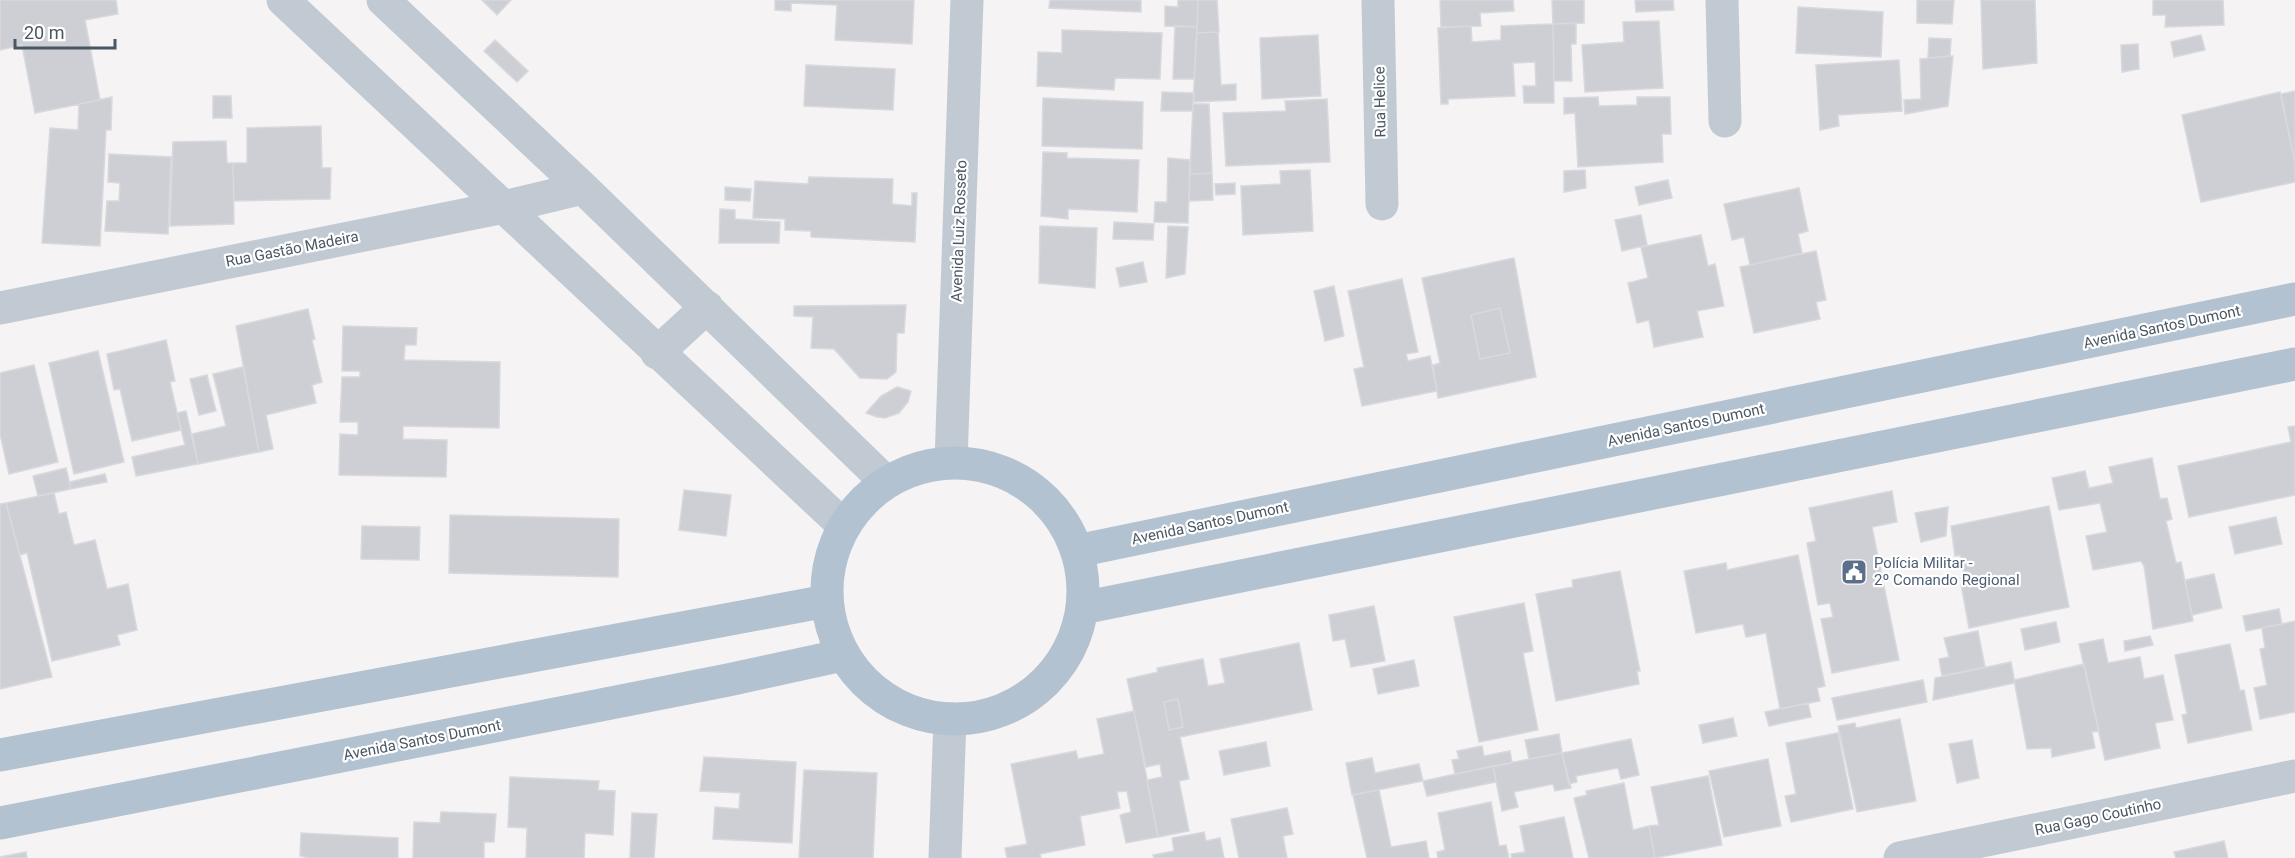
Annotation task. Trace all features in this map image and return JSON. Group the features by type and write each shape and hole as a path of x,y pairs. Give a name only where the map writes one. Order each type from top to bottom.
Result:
{"main road":[{"name":"Avenida Santos Dumont","path":"1077,551 2295,299"},
{"path":"1082,608 2295,364"},
{"path":"951,462 992,467 1029,485 1059,514 1077,551 1083,579 1082,608 1072,644 1051,676 1022,700 987,715 950,719 908,711 871,688 843,655 832,630 827,601 829,562 844,526 886,482 951,462"},
{"path":"0,755 827,601"},
{"name":"Avenida Santos Dumont","path":"0,823 717,682 843,655"}],"street":[{"path":"283,0 844,526"},
{"path":"383,0 583,188 886,482"},
{"name":"Avenida Luiz Rosseto","path":"951,462 967,0"},
{"name":"Rua Helice","path":"1378,0 1382,204"},
{"path":"1722,0 1725,121"},
{"name":"Rua Gastão Madeira","path":"0,308 504,207 583,188"},
{"path":"657,353 707,307"},
{"path":"945,858 950,719"},
{"name":"Rua Gago Coutinho","path":"1900,858 2295,776"}],"building":[{"path":"0,0 116,0 118,14 85,20 100,100 35,113 22,45 0,50"},
{"path":"482,0 511,0 497,15"},
{"path":"775,0 914,0 912,44 835,40 837,5 791,3 791,11 775,10"},
{"path":"1050,0 1141,0 1141,12 1049,8"},
{"path":"1178,0 1198,0 1197,27 1165,26 1165,6 1178,7"},
{"path":"1198,0 1217,0 1219,32 1197,33"},
{"path":"1440,0 1513,0 1514,11 1480,13 1481,26 1441,27"},
{"path":"1552,0 1584,0 1584,23 1553,24"},
{"path":"1635,0 1673,0 1674,10 1636,12"},
{"path":"1917,0 1954,0 1952,24 1917,23"},
{"path":"1981,0 2035,0 2037,63 1983,69"},
{"path":"2153,0 2223,0 2224,25 2165,27 2166,15 2153,15"},
{"path":"1798,7 1883,12 1881,57 1796,53"},
{"path":"1659,21 1663,88 1585,92 1582,45 1624,42 1623,22"},
{"path":"1576,23 1576,44 1571,44 1572,81 1554,81 1553,24"},
{"path":"1553,24 1554,103 1524,103 1523,86 1536,86 1535,62 1513,63 1515,96 1448,99 1448,104 1441,104 1438,28 1471,26 1472,42 1501,40 1501,26"},
{"path":"1175,26 1197,27 1194,79 1173,79"},
{"path":"1062,30 1162,33 1160,79 1115,78 1114,90 1037,86 1038,52 1062,53"},
{"path":"1218,32 1221,85 1236,84 1236,100 1193,102 1197,33"},
{"path":"1318,35 1321,96 1262,99 1260,38"},
{"path":"2201,35 2205,50 2174,57 2171,42"},
{"path":"1929,38 1951,39 1950,56 1928,58"},
{"path":"495,40 528,71 517,82 484,51"},
{"path":"2138,44 2139,69 2122,72 2121,45"},
{"path":"1953,56 1948,106 1905,114 1904,100 1921,99 1920,59"},
{"path":"1899,60 1902,111 1838,115 1839,126 1820,130 1816,65"},
{"path":"806,65 895,69 893,110 804,106"},
{"path":"2295,91 2295,163 2281,94"},
{"path":"1162,92 1194,93 1193,111 1161,111"},
{"path":"2280,92 2295,163 2295,182 2201,202 2182,115"},
{"path":"213,96 231,96 232,118 213,118"},
{"path":"112,97 111,130 106,130 100,246 42,243 50,128 78,130 79,104"},
{"path":"1598,97 1599,106 1637,105 1637,97 1670,97 1671,134 1662,134 1663,162 1578,167 1575,113 1564,114 1564,98"},
{"path":"1043,98 1143,102 1142,149 1042,146"},
{"path":"1327,99 1330,162 1226,166 1223,113 1286,111 1285,101"},
{"path":"1193,104 1209,104 1212,173 1190,174"},
{"path":"321,126 322,168 331,168 330,199 234,201 233,163 247,163 247,128"},
{"path":"226,141 227,163 233,163 234,224 170,226 173,142"},
{"path":"1043,152 1067,153 1067,158 1139,160 1137,212 1068,209 1068,219 1041,216"},
{"path":"109,154 171,157 168,234 105,231 107,201 119,201 120,183 108,182"},
{"path":"1168,158 1190,160 1188,223 1154,222 1155,202 1167,202"},
{"path":"1310,170 1313,231 1243,235 1241,186 1281,184 1280,171"},
{"path":"1585,170 1586,188 1564,192 1564,171"},
{"path":"1212,173 1213,200 1189,201 1190,174"},
{"path":"809,177 893,179 892,204 912,206 912,193 917,193 915,242 811,237 811,231 785,230 785,219 753,218 755,181 808,184"},
{"path":"1668,180 1672,198 1639,205 1635,187"},
{"path":"1235,183 1235,194 1216,195 1215,184"},
{"path":"725,187 751,189 750,201 725,200"},
{"path":"1799,188 1808,231 1798,234 1802,253 1750,265 1744,237 1732,240 1724,204"},
{"path":"720,209 735,210 735,219 780,222 779,243 719,243"},
{"path":"1641,215 1647,245 1622,251 1615,220"},
{"path":"1114,222 1154,224 1153,240 1113,239"},
{"path":"1040,226 1097,228 1095,288 1039,283"},
{"path":"1168,226 1188,227 1185,274 1166,278"},
{"path":"1701,235 1708,266 1715,264 1724,306 1697,311 1703,337 1654,347 1649,320 1637,323 1628,283 1648,278 1641,247"},
{"path":"1816,251 1826,300 1816,302 1820,319 1754,333 1740,267"},
{"path":"1514,258 1536,377 1438,398 1433,365 1440,363 1422,278"},
{"path":"1143,262 1147,282 1120,287 1116,268"},
{"path":"1402,279 1418,352 1406,354 1408,361 1430,356 1437,391 1362,406 1354,369 1364,367 1348,291"},
{"path":"1334,286 1344,336 1325,341 1314,291"},
{"path":"906,305 904,333 897,333 896,372 887,379 860,378 834,349 811,348 813,317 794,316 794,306"},
{"path":"1500,308 1510,353 1480,359 1471,315"},
{"path":"308,309 315,339 312,340 322,382 312,385 316,403 266,415 273,449 259,452 236,326"},
{"path":"343,326 417,328 416,345 405,345 404,360 500,362 499,428 403,426 403,439 447,440 446,477 339,475 340,434 358,435 358,422 340,422 342,377 360,377 360,371 342,371"},
{"path":"166,340 175,381 170,382 181,430 132,441 120,389 114,390 107,354"},
{"path":"98,351 124,462 74,474 49,363"},
{"path":"34,365 58,462 9,474 0,434 0,373"},
{"path":"243,367 259,452 198,464 192,434 226,426 213,374"},
{"path":"207,375 216,411 199,415 190,379"},
{"path":"897,387 911,391 908,402 899,413 885,418 866,413 881,396"},
{"path":"186,411 198,464 136,476 132,457 185,445 177,413"},
{"path":"2295,426 2295,495 2189,517 2178,466 2291,442 2288,427"},
{"path":"2152,458 2160,499 2167,498 2172,519 2166,521 2176,563 2181,562 2193,621 2153,629 2144,566 2141,561 2093,570 2086,536 2107,532 2100,503 2059,510 2052,478 2085,471 2089,488 2113,483 2109,467"},
{"path":"66,468 71,489 38,496 33,476"},
{"path":"105,474 107,482 71,489 69,482"},
{"path":"684,490 731,495 726,536 679,530"},
{"path":"1892,491 1897,522 1872,527 1899,660 1832,673 1821,619 1833,617 1830,603 1818,605 1807,543 1816,541 1809,508"},
{"path":"54,493 59,514 66,512 74,545 95,540 107,589 128,584 137,630 117,635 120,645 52,661 27,553 20,555 6,503"},
{"path":"6,503 52,677 0,689 0,504"},
{"path":"2049,506 2069,607 1969,628 1961,584 1966,583 1960,555 1955,556 1951,526"},
{"path":"1948,507 1946,536 1921,542 1915,513"},
{"path":"450,515 619,519 618,577 449,573"},
{"path":"2276,517 2282,544 2235,554 2229,527"},
{"path":"362,526 420,527 419,560 361,559"},
{"path":"1798,555 1825,686 1817,688 1820,701 1780,709 1766,633 1746,637 1743,624 1696,633 1684,571 1726,563 1727,570"},
{"path":"1620,571 1640,671 1637,671 1639,684 1556,701 1536,594 1573,587 1572,580"},
{"path":"2214,574 2222,608 2192,615 2185,580"},
{"path":"1524,603 1533,651 1523,653 1538,730 1479,742 1454,617"},
{"path":"1374,606 1385,661 1351,667 1345,639 1333,641 1329,615"},
{"path":"2279,609 2282,624 2246,631 2243,616"},
{"path":"2295,621 2295,712 2260,719 2254,688 2267,685 2260,649 2265,648 2262,628"},
{"path":"2056,622 2060,642 2025,650 2021,629"},
{"path":"1978,631 1985,667 1942,676 1939,659 1949,657 1944,638"},
{"path":"2150,636 2153,645 2125,651 2124,641"},
{"path":"2103,639 2108,663 2140,657 2144,679 2163,675 2173,720 2155,723 2160,748 2105,760 2079,644"},
{"path":"1299,643 1312,710 1180,737 1189,779 1179,781 1189,831 1158,837 1147,780 1162,777 1160,764 1146,767 1127,679 1158,672 1157,668 1203,659 1208,686 1225,683 1220,659"},
{"path":"2230,644 2240,691 2244,690 2252,730 2188,743 2182,715 2187,714 2175,655"},
{"path":"1414,660 1419,686 1378,694 1373,669"},
{"path":"2011,662 2015,683 1933,700 1935,678"},
{"path":"2084,664 2099,731 2092,732 2095,748 2052,757 2051,748 2027,749 2014,680"},
{"path":"1923,680 1927,702 1837,720 1832,698"},
{"path":"1178,699 1183,727 1169,730 1164,702"},
{"path":"1808,703 1811,717 1769,726 1765,712"},
{"path":"1134,711 1158,837 1126,843 1120,815 1131,812 1127,791 1117,792 1120,808 1080,816 1085,845 1040,854 1041,858 1007,858 1005,848 1027,844 1011,764 1076,751 1078,759 1104,754 1097,719"},
{"path":"1733,718 1737,736 1703,743 1699,725"},
{"path":"1900,719 1916,801 1857,812 1838,726 1855,723 1856,728"},
{"path":"1838,733 1853,809 1791,822 1785,796 1796,794 1786,743"},
{"path":"1559,734 1562,753 1529,759 1525,740"},
{"path":"1631,739 1639,775 1621,779 1618,768 1576,776 1577,782 1569,784 1562,753"},
{"path":"1972,740 1979,778 1957,783 1949,744"},
{"path":"1266,742 1270,766 1224,775 1219,751"},
{"path":"1482,746 1484,756 1510,751 1512,763 1455,774 1452,760 1459,759 1457,751"},
{"path":"1562,753 1571,788 1555,791 1553,784 1514,792 1518,807 1502,811 1493,766"},
{"path":"704,757 796,762 792,843 713,839 715,807 739,809 740,793 700,791"},
{"path":"1372,758 1375,773 1419,764 1423,781 1352,795 1346,763"},
{"path":"1768,759 1781,826 1724,837 1709,771"},
{"path":"1493,766 1496,782 1427,796 1423,781"},
{"path":"804,770 877,773 873,858 799,858"},
{"path":"1708,776 1722,845 1655,858 1649,826 1659,825 1651,787"},
{"path":"510,777 599,781 598,790 615,791 613,835 585,833 584,858 526,858 527,828 508,827"},
{"path":"1624,783 1633,830 1649,826 1655,858 1589,858 1574,798 1587,795 1586,791"},
{"path":"1379,790 1391,847 1426,841 1429,858 1367,858 1353,795"},
{"path":"1491,802 1499,846 1506,845 1509,858 1438,858 1437,852 1445,850 1438,813"},
{"path":"1287,808 1293,834 1283,836 1287,858 1239,858 1231,819"},
{"path":"441,812 496,814 494,842 484,842 484,858 413,858 414,822 440,823"},
{"path":"632,813 657,814 654,858 630,858"},
{"path":"1564,817 1573,858 1512,858 1511,854 1525,852 1520,826"},
{"path":"1204,832 1206,841 1220,838 1224,858 1154,858 1153,855 1174,851 1172,838"},
{"path":"301,833 398,838 398,858 309,858 300,856"},
{"path":"2224,841 2228,858 2176,858 2174,852"},
{"path":"26,852 27,858 0,858 0,857"}],"place":[{"name":"Polícia Militar - 2º Comando Regional","path":"1854,572"}]}
